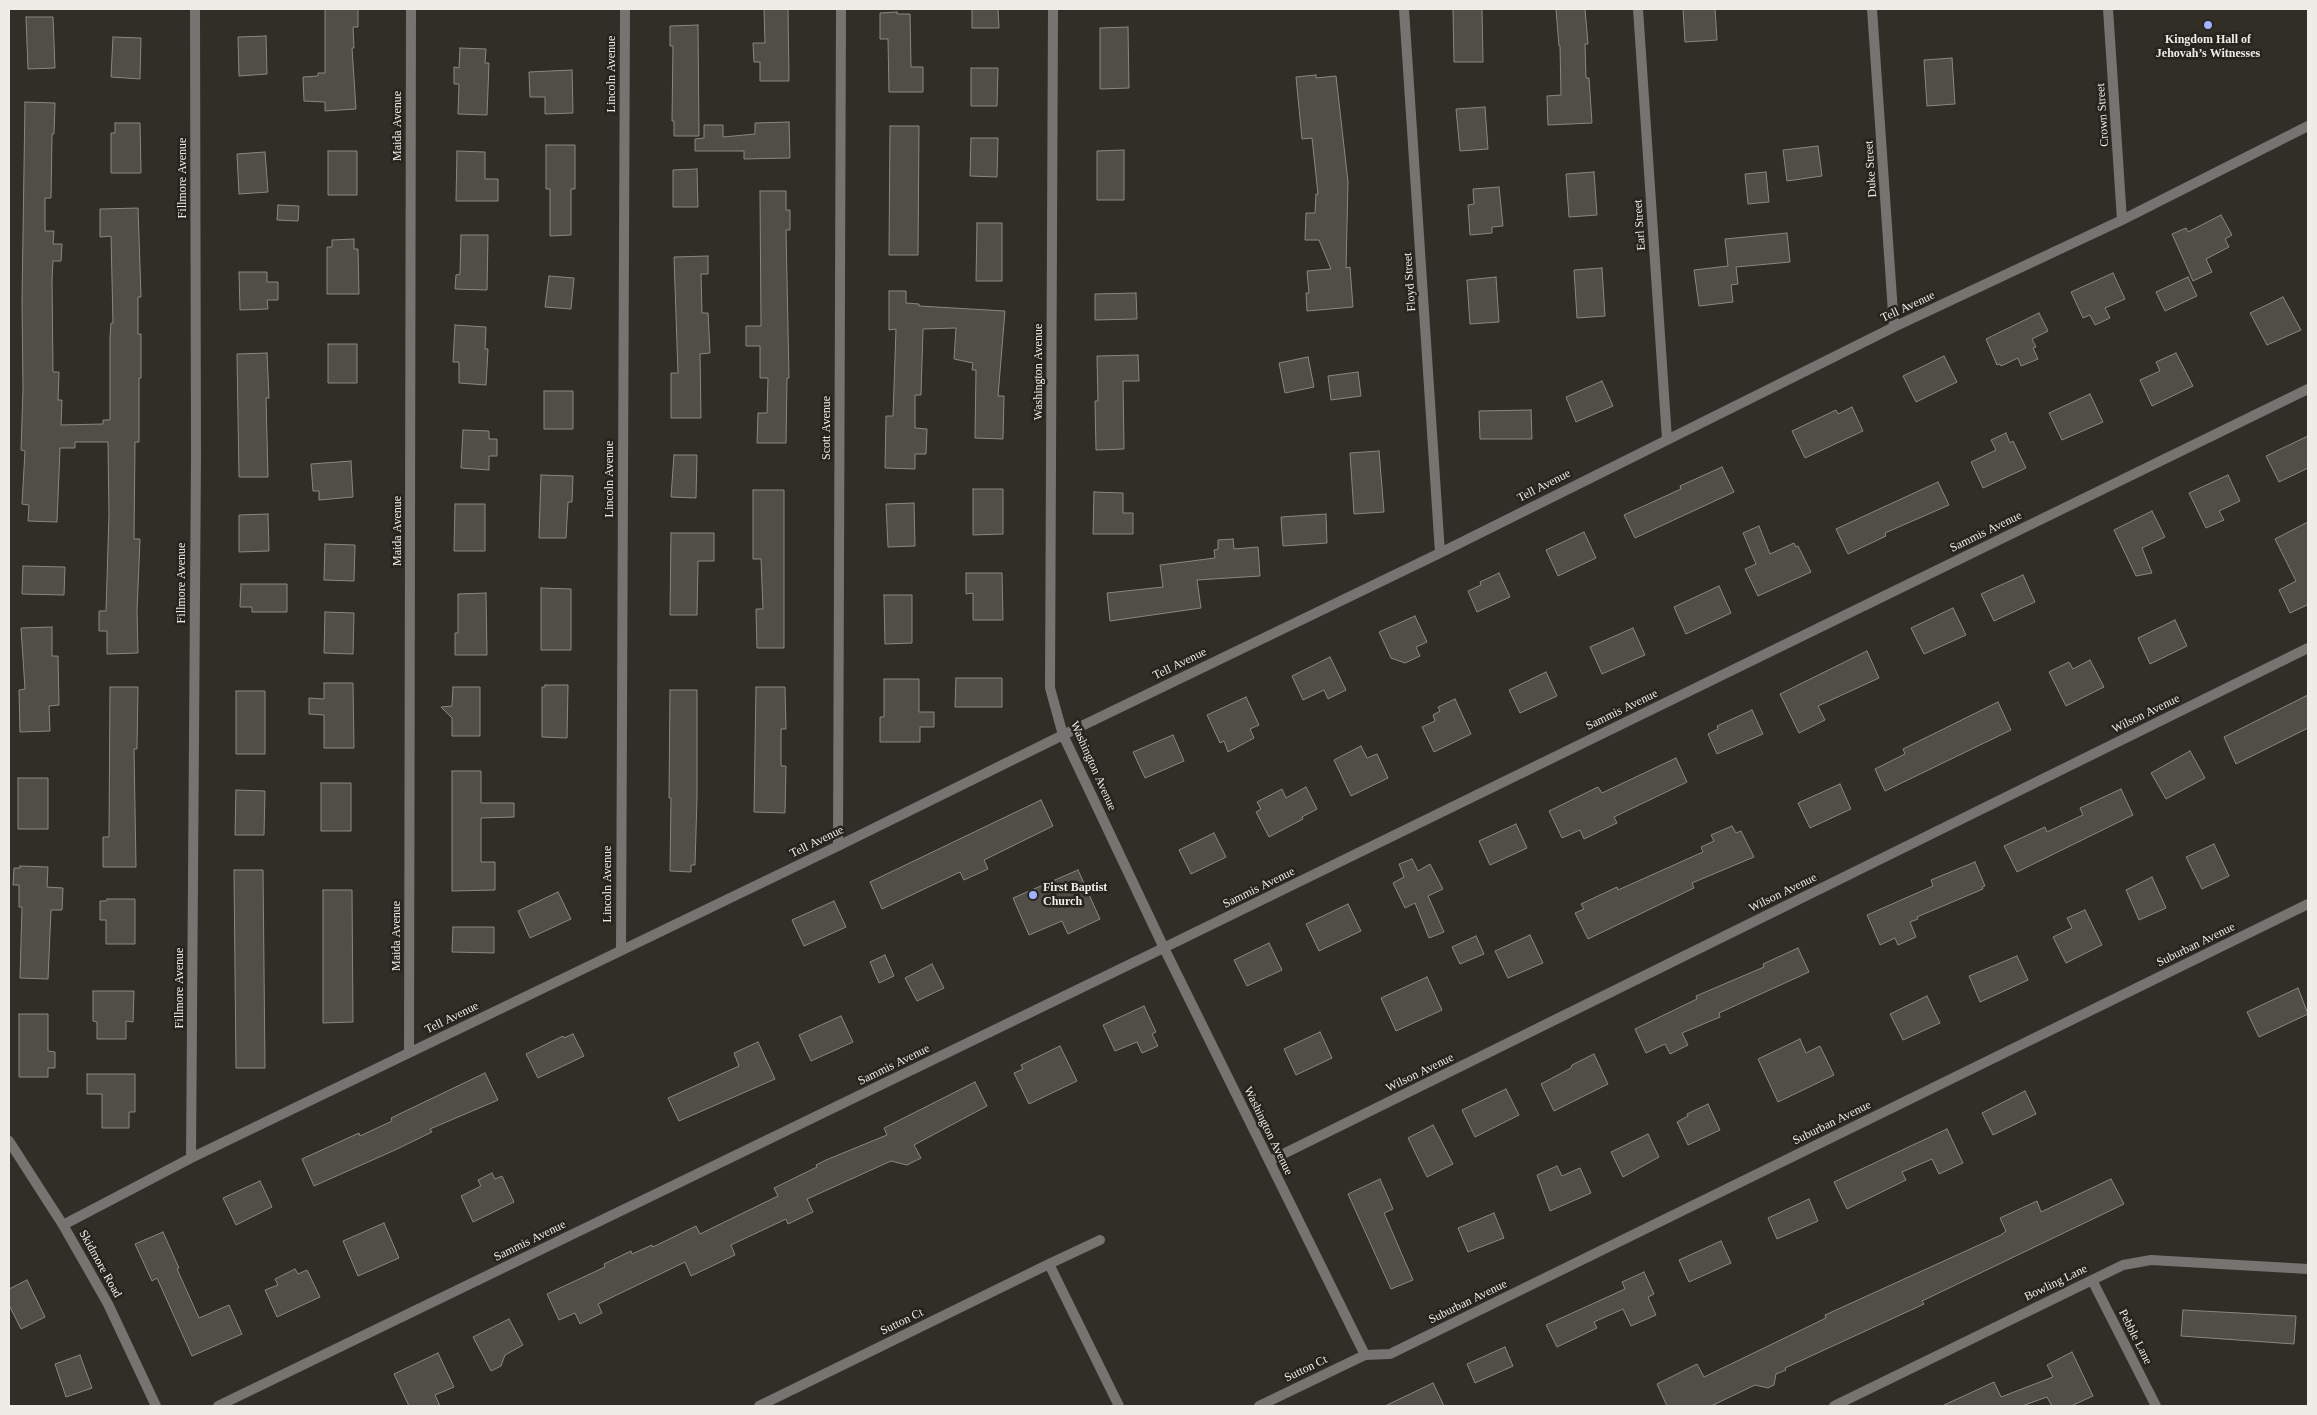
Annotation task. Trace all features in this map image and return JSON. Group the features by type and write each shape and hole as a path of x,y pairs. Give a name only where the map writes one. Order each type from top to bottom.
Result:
{"street":[{"name":"Fillmore Avenue","path":"191,1158 196,456 195,9"},
{"name":"Maida Avenue","path":"409,1052 411,9"},
{"name":"Lincoln Avenue","path":"621,950 625,9"},
{"name":"Scott Avenue","path":"838,846 841,9"},
{"name":"Washington Avenue","path":"1053,9 1050,688 1063,734 1164,948 1364,1355"},
{"name":"Floyd Street","path":"1404,9 1440,553"},
{"name":"Earl Street","path":"1638,9 1667,439"},
{"name":"Duke Street","path":"1872,9 1894,327"},
{"name":"Crown Street","path":"2108,9 2122,220"},
{"name":"Tell Avenue","path":"63,1225 191,1158 1440,553 1894,327 2122,220 2308,126"},
{"name":"Sammis Avenue","path":"218,1406 1164,948 2308,388"},
{"name":"Wilson Avenue","path":"1269,1162 2308,648"},
{"name":"Suburban Avenue","path":"1364,1355 1390,1354 2308,904"},
{"name":"Skidmore Road","path":"9,1141 63,1225 108,1304 156,1406"},
{"name":"Sutton Ct","path":"764,1405 1100,1240"},
{"name":"Bowling Lane","path":"1834,1406 2123,1265 2151,1260 2308,1269"},
{"path":"1049,1264 1119,1406"},
{"name":"Pebble Lane","path":"2092,1280 2156,1406"},
{"name":"Sutton Ct","path":"1259,1406 1364,1355"}],"building":[{"path":"325,9 358,9 358,27 353,27 354,48 352,48 356,109 325,111 325,102 304,101 303,77 318,76 318,73 325,73"},
{"path":"764,9 788,9 789,81 760,81 760,62 754,62 753,43 765,43"},
{"path":"972,9 998,9 999,28 972,28"},
{"path":"1453,9 1482,9 1483,62 1454,62"},
{"path":"1556,9 1585,9 1588,44 1585,44 1586,78 1589,78 1592,123 1548,125 1547,96 1561,95 1560,46"},
{"path":"1683,9 1715,9 1717,40 1685,42"},
{"path":"897,12 897,14 910,14 911,67 923,67 923,92 889,92 888,39 880,39 880,13"},
{"path":"26,17 53,17 55,68 28,69"},
{"path":"698,25 699,136 674,136 674,121 672,121 673,46 670,46 670,26"},
{"path":"1128,27 1129,88 1100,89 1100,28"},
{"path":"266,36 267,74 239,76 238,37"},
{"path":"113,37 141,38 140,79 111,77"},
{"path":"460,48 486,49 485,63 489,63 487,115 458,114 459,84 454,84 454,67 459,68"},
{"path":"1952,58 1955,104 1927,106 1924,60"},
{"path":"971,68 998,68 997,106 971,106"},
{"path":"572,70 573,113 545,114 545,97 530,97 529,72"},
{"path":"1316,75 1316,78 1336,76 1348,182 1346,268 1350,267 1353,307 1307,311 1306,293 1309,293 1307,271 1331,269 1319,240 1305,240 1306,213 1315,213 1316,194 1318,194 1312,138 1302,139 1296,77"},
{"path":"25,102 55,103 54,134 52,134 51,198 45,198 45,231 54,231 53,244 62,244 61,261 53,261 52,281 53,372 59,372 58,400 62,400 61,425 103,424 103,420 110,420 110,337 111,323 113,323 111,236 100,237 100,209 138,208 141,297 138,297 138,334 141,334 141,378 139,378 139,442 135,442 134,539 140,539 137,611 138,653 107,654 107,631 99,631 99,611 106,611 109,514 108,442 75,442 75,448 60,448 57,522 28,521 29,505 22,504 25,451 21,450"},
{"path":"1485,107 1488,149 1460,151 1456,109"},
{"path":"789,122 790,158 744,159 744,151 695,151 695,139 704,138 704,125 723,125 723,137 755,134 755,123"},
{"path":"115,123 140,123 141,173 111,173 111,133 115,133"},
{"path":"890,126 919,126 918,255 889,255"},
{"path":"971,138 998,138 997,177 970,176"},
{"path":"546,145 575,145 575,189 571,189 571,235 550,236 550,189 546,189"},
{"path":"1818,146 1822,176 1787,181 1783,150"},
{"path":"1124,150 1124,200 1097,200 1097,151"},
{"path":"328,151 357,151 357,195 328,195"},
{"path":"457,151 485,152 485,179 498,179 498,201 456,201"},
{"path":"265,152 268,192 239,194 237,154"},
{"path":"697,169 698,207 673,207 673,170"},
{"path":"1594,172 1597,215 1569,217 1566,174"},
{"path":"1766,172 1769,202 1748,204 1745,174"},
{"path":"1499,187 1503,226 1492,227 1492,233 1470,235 1468,205 1474,204 1473,189"},
{"path":"760,191 786,191 786,210 790,210 790,230 786,230 789,378 787,378 786,443 757,443 758,413 767,413 768,378 760,378 760,346 746,346 746,326 761,326"},
{"path":"278,205 299,206 298,221 277,220"},
{"path":"2221,215 2232,235 2225,239 2229,247 2206,259 2212,272 2193,281 2172,234 2186,228 2188,232"},
{"path":"977,223 1002,223 1002,281 976,281"},
{"path":"1787,233 1790,262 1736,267 1738,284 1731,285 1733,302 1699,306 1694,270 1728,266 1725,239"},
{"path":"461,235 488,235 487,290 455,289 456,275 460,274"},
{"path":"354,239 354,249 358,249 359,294 327,294 327,247 332,247 332,240"},
{"path":"708,256 708,274 701,274 702,313 708,313 710,353 700,354 701,418 671,418 671,373 678,373 674,257"},
{"path":"1602,268 1605,316 1577,318 1574,270"},
{"path":"239,272 267,272 267,282 278,282 278,300 267,300 268,309 240,310"},
{"path":"2113,273 2125,299 2105,308 2110,318 2095,325 2090,315 2083,318 2071,292"},
{"path":"549,276 574,278 571,309 545,307"},
{"path":"1496,277 1499,322 1470,324 1467,280"},
{"path":"2188,277 2197,296 2165,311 2156,292"},
{"path":"889,291 906,291 906,303 919,304 919,306 1005,311 998,396 1004,396 1003,439 975,438 976,370 972,370 973,363 954,359 956,328 923,329 921,395 915,395 915,428 927,429 926,454 915,454 915,469 885,468 886,416 893,416 896,329 889,330"},
{"path":"1136,293 1137,319 1095,320 1095,294"},
{"path":"2283,297 2301,330 2267,345 2250,313"},
{"path":"2039,313 2048,331 2032,339 2036,347 2033,348 2038,359 2021,366 2018,358 2001,366 2000,364 1997,365 1986,339"},
{"path":"455,325 486,327 485,349 488,349 486,385 459,383 459,362 453,362"},
{"path":"328,344 357,344 357,383 328,383"},
{"path":"267,353 269,398 266,398 268,477 239,477 237,354"},
{"path":"2176,353 2193,386 2152,406 2140,380 2160,371 2156,362"},
{"path":"1138,355 1139,381 1123,381 1124,449 1096,450 1095,401 1098,401 1097,356"},
{"path":"1944,356 1957,382 1916,402 1903,376"},
{"path":"1308,357 1314,387 1285,393 1279,363"},
{"path":"1358,372 1361,396 1331,400 1328,376"},
{"path":"1602,381 1613,406 1576,422 1566,397"},
{"path":"544,391 573,391 573,429 544,429"},
{"path":"2090,394 2103,422 2062,440 2049,413"},
{"path":"1852,407 1863,431 1805,458 1792,431 1836,410 1838,414"},
{"path":"1531,410 1532,439 1480,439 1479,411"},
{"path":"463,430 489,431 489,439 497,439 497,456 489,456 489,470 461,468"},
{"path":"2006,433 2010,443 2013,441 2026,468 1983,488 1971,462 1996,450 1991,440"},
{"path":"2308,436 2308,468 2279,482 2266,456"},
{"path":"1379,451 1384,512 1354,514 1350,453"},
{"path":"674,455 697,455 696,498 671,497"},
{"path":"351,461 353,497 319,500 319,491 313,491 311,464"},
{"path":"1722,467 1734,492 1635,538 1624,515 1681,489 1680,486"},
{"path":"541,475 573,476 572,502 568,502 566,538 539,538"},
{"path":"2228,475 2240,501 2219,511 2224,520 2206,528 2189,493"},
{"path":"1938,482 1949,505 1885,533 1886,536 1848,554 1836,529"},
{"path":"973,489 1003,489 1003,534 973,535"},
{"path":"753,490 784,490 784,648 757,648 756,609 763,609 761,559 753,559"},
{"path":"1094,492 1123,493 1123,513 1133,513 1133,534 1093,534"},
{"path":"914,503 915,546 888,547 886,504"},
{"path":"455,504 485,504 485,551 454,551"},
{"path":"2152,511 2165,537 2142,548 2152,573 2136,576 2114,530"},
{"path":"268,514 269,551 239,552 239,515"},
{"path":"1326,514 1327,543 1283,546 1281,517"},
{"path":"2308,522 2308,607 2307,605 2290,613 2279,590 2296,581 2275,539"},
{"path":"1759,526 1770,554 1794,543 1796,547 1798,546 1811,572 1758,596 1745,569 1756,564 1743,533"},
{"path":"1584,532 1596,558 1558,576 1546,550"},
{"path":"671,533 714,533 714,561 698,561 697,615 670,615"},
{"path":"1233,539 1234,549 1258,547 1260,576 1197,580 1201,608 1110,621 1107,593 1163,587 1160,565 1215,558 1214,550 1218,549 1218,540"},
{"path":"325,544 355,545 354,581 324,580"},
{"path":"23,566 65,567 64,595 22,594"},
{"path":"966,573 1002,573 1003,620 973,620 973,593 966,594"},
{"path":"1499,573 1510,597 1477,612 1468,591 1481,585 1480,582"},
{"path":"2023,575 2035,602 1994,621 1981,594"},
{"path":"241,584 287,584 287,612 252,612 252,607 240,607"},
{"path":"1719,586 1731,613 1686,634 1674,607"},
{"path":"541,588 571,589 571,650 541,650"},
{"path":"486,593 487,655 455,655 455,633 458,633 458,594"},
{"path":"884,595 912,595 912,643 885,644"},
{"path":"1953,608 1966,635 1924,654 1911,628"},
{"path":"325,612 354,613 353,654 324,653"},
{"path":"1415,616 1427,642 1416,647 1420,656 1405,663 1391,658 1379,632"},
{"path":"2175,620 2187,646 2150,664 2138,638"},
{"path":"52,627 52,656 58,656 59,705 49,706 50,731 20,732 19,690 25,689 21,628"},
{"path":"1633,628 1645,655 1602,674 1590,647"},
{"path":"1867,651 1879,678 1818,706 1825,720 1799,733 1780,694"},
{"path":"1330,657 1346,690 1328,699 1324,690 1303,700 1292,676"},
{"path":"2090,660 2104,687 2066,706 2049,672 2069,662 2073,669"},
{"path":"1546,672 1557,696 1520,713 1509,690"},
{"path":"956,678 1002,678 1002,707 955,707"},
{"path":"884,679 919,679 919,712 934,712 934,727 920,727 920,742 880,742 880,717 884,717"},
{"path":"324,683 353,683 354,748 324,748 324,715 309,714 309,698 324,699"},
{"path":"545,685 568,685 567,738 542,737 542,687 545,687"},
{"path":"110,687 138,687 137,749 134,749 136,867 103,867 103,837 109,837"},
{"path":"453,687 480,687 480,736 452,736 452,718 441,707 452,706"},
{"path":"756,687 785,687 786,729 781,729 781,766 786,766 785,813 754,812"},
{"path":"670,690 697,690 695,865 691,865 691,872 670,871"},
{"path":"236,691 265,691 265,754 236,754"},
{"path":"2308,695 2308,728 2236,764 2224,737"},
{"path":"1246,697 1259,725 1250,729 1254,738 1228,752 1224,741 1220,743 1207,715"},
{"path":"1455,699 1471,734 1434,752 1422,727 1435,721 1433,715 1440,711 1438,707"},
{"path":"1998,702 2011,730 1885,791 1875,769 1905,754 1903,749"},
{"path":"1752,710 1763,734 1717,754 1708,734 1718,729 1717,726"},
{"path":"1173,735 1184,761 1145,778 1133,752"},
{"path":"1361,746 1367,758 1377,754 1388,778 1351,796 1334,760"},
{"path":"2190,751 2205,778 2166,799 2151,773"},
{"path":"1676,758 1687,782 1614,817 1617,823 1584,839 1580,830 1562,838 1549,811 1598,787 1602,793"},
{"path":"452,771 481,771 481,803 514,803 514,817 481,818 481,862 495,862 495,890 452,891"},
{"path":"18,778 48,778 48,829 18,829"},
{"path":"321,783 351,783 351,831 321,831"},
{"path":"1840,784 1851,809 1810,828 1798,803"},
{"path":"1306,787 1317,809 1302,817 1303,819 1269,837 1256,812 1261,809 1257,802 1282,789 1286,798"},
{"path":"2121,789 2133,815 2017,872 2004,846 2045,827 2047,832 2083,815 2080,808"},
{"path":"236,790 265,791 264,835 235,835"},
{"path":"1041,800 1053,826 984,860 988,869 964,880 960,872 882,909 870,882"},
{"path":"1516,824 1527,848 1490,865 1479,841"},
{"path":"1732,826 1736,833 1741,831 1754,857 1692,883 1694,888 1588,939 1575,913 1584,909 1581,904 1617,887 1618,890 1703,852 1701,847 1714,841 1711,835"},
{"path":"1214,833 1226,857 1191,874 1179,850"},
{"path":"2214,844 2229,876 2202,889 2186,857"},
{"path":"1412,859 1418,871 1430,864 1443,889 1428,896 1444,932 1429,938 1415,903 1405,908 1393,883 1404,877 1399,864"},
{"path":"1975,862 1985,886 1982,887 1983,889 1917,917 1918,919 1910,922 1916,937 1898,945 1895,938 1880,945 1867,915 1933,886 1931,880"},
{"path":"20,866 48,867 47,887 63,888 62,910 51,910 48,979 20,978 22,907 19,907 19,885 13,885 14,868 20,868"},
{"path":"234,870 263,870 265,1068 236,1068"},
{"path":"1078,870 1100,919 1068,934 1062,921 1029,935 1013,898"},
{"path":"2152,877 2166,908 2139,920 2126,890"},
{"path":"323,890 352,890 353,1022 323,1023"},
{"path":"558,892 571,919 530,938 518,911"},
{"path":"107,899 135,899 135,944 106,944 106,920 100,920 100,901 106,901"},
{"path":"834,901 846,927 804,946 792,920"},
{"path":"1348,904 1361,931 1319,951 1306,924"},
{"path":"2085,910 2102,945 2066,963 2053,937 2072,928 2067,918"},
{"path":"453,927 494,927 494,953 452,952"},
{"path":"1530,935 1543,963 1508,978 1495,951"},
{"path":"1476,936 1484,954 1460,964 1452,947"},
{"path":"1269,943 1282,970 1247,986 1234,960"},
{"path":"1798,948 1809,972 1719,1013 1720,1017 1682,1033 1688,1045 1670,1054 1665,1044 1646,1053 1635,1029 1697,999 1696,996 1764,967 1763,964"},
{"path":"885,955 894,976 879,983 870,962"},
{"path":"2017,956 2028,980 1980,1002 1969,976"},
{"path":"932,964 944,988 917,1001 905,978"},
{"path":"1427,977 1442,1010 1396,1031 1381,998"},
{"path":"2298,988 2308,1014 2259,1037 2247,1012"},
{"path":"93,991 134,991 133,1022 126,1021 126,1039 97,1039 97,1022 93,1021"},
{"path":"1927,996 1940,1023 1903,1040 1890,1014"},
{"path":"1144,1006 1156,1032 1152,1034 1158,1046 1142,1053 1137,1042 1115,1051 1103,1025"},
{"path":"19,1014 48,1014 48,1051 55,1052 55,1068 48,1068 48,1077 19,1077"},
{"path":"841,1016 853,1042 811,1061 799,1035"},
{"path":"1320,1032 1332,1058 1296,1075 1284,1049"},
{"path":"573,1034 584,1056 538,1078 526,1054 563,1036 564,1038"},
{"path":"1800,1039 1806,1053 1820,1046 1834,1075 1778,1102 1758,1059"},
{"path":"758,1042 775,1079 679,1121 668,1098 739,1066 734,1053"},
{"path":"1060,1046 1077,1081 1029,1104 1014,1073 1023,1069 1021,1065"},
{"path":"1594,1054 1608,1084 1554,1111 1541,1084"},
{"path":"485,1073 498,1100 430,1129 432,1132 314,1186 302,1159 359,1133 360,1136 392,1121 391,1118"},
{"path":"87,1074 135,1074 135,1112 129,1112 129,1128 102,1128 102,1094 87,1094"},
{"path":"975,1082 987,1106 914,1145 921,1158 907,1165 891,1161 807,1199 813,1212 788,1224 786,1219 731,1245 735,1255 691,1276 685,1262 598,1304 602,1313 580,1324 575,1313 559,1320 547,1294 605,1267 604,1264 631,1251 632,1254 652,1245 653,1247 696,1226 700,1234 778,1196 774,1188 817,1167 816,1165 826,1160 887,1135 884,1128"},
{"path":"1506,1089 1519,1115 1475,1137 1462,1110"},
{"path":"2025,1091 2036,1114 1993,1135 1982,1113"},
{"path":"1708,1104 1720,1130 1688,1145 1677,1122 1688,1116 1687,1114"},
{"path":"1433,1125 1453,1164 1427,1177 1408,1138"},
{"path":"1947,1129 1963,1163 1939,1174 1932,1159 1902,1172 1906,1180 1847,1209 1834,1182"},
{"path":"1648,1134 1659,1157 1623,1177 1611,1152"},
{"path":"1557,1166 1562,1176 1580,1168 1591,1193 1550,1211 1537,1175"},
{"path":"492,1173 495,1179 502,1176 514,1202 473,1222 461,1196 481,1186 478,1180"},
{"path":"1380,1179 1393,1209 1384,1213 1413,1280 1391,1289 1348,1194"},
{"path":"2111,1179 2124,1204 1922,1301 1924,1304 1785,1368 1786,1370 1776,1374 1774,1385 1768,1388 1755,1385 1711,1406 1667,1406 1657,1384 1697,1364 1704,1377 1826,1318 1825,1315 2001,1235 2006,1231 2000,1218 2037,1201 2041,1212"},
{"path":"260,1181 272,1207 236,1225 223,1198"},
{"path":"1809,1199 1818,1221 1777,1239 1768,1218"},
{"path":"1494,1213 1504,1238 1468,1252 1458,1228"},
{"path":"384,1223 399,1258 358,1276 343,1241"},
{"path":"163,1232 199,1318 229,1305 242,1334 192,1356 157,1278 152,1281 135,1244"},
{"path":"1721,1241 1731,1263 1689,1282 1679,1260"},
{"path":"295,1269 298,1274 307,1270 320,1297 277,1317 265,1290 278,1285 275,1279"},
{"path":"1644,1272 1654,1294 1648,1297 1656,1315 1631,1326 1623,1309 1594,1322 1597,1328 1557,1347 1546,1325 1625,1289 1622,1282"},
{"path":"27,1280 45,1317 21,1329 9,1305 9,1289"},
{"path":"2183,1310 2296,1316 2294,1344 2181,1336"},
{"path":"509,1319 523,1345 505,1355 501,1366 491,1371 473,1337"},
{"path":"1505,1347 1513,1366 1475,1383 1467,1364"},
{"path":"2072,1352 2093,1396 2071,1406 2052,1406 2047,1397 2022,1406 1942,1406 1994,1382 2001,1397 2053,1377 2047,1365"},
{"path":"438,1353 454,1387 435,1395 440,1406 409,1406 394,1374"},
{"path":"80,1355 92,1388 66,1397 55,1364"},
{"path":"1433,1383 1444,1406 1385,1406"}],"place":[{"name":"Kingdom Hall of Jehovah’s Witnesses","path":"2208,25"},
{"name":"First Baptist Church","path":"1033,895"}]}
